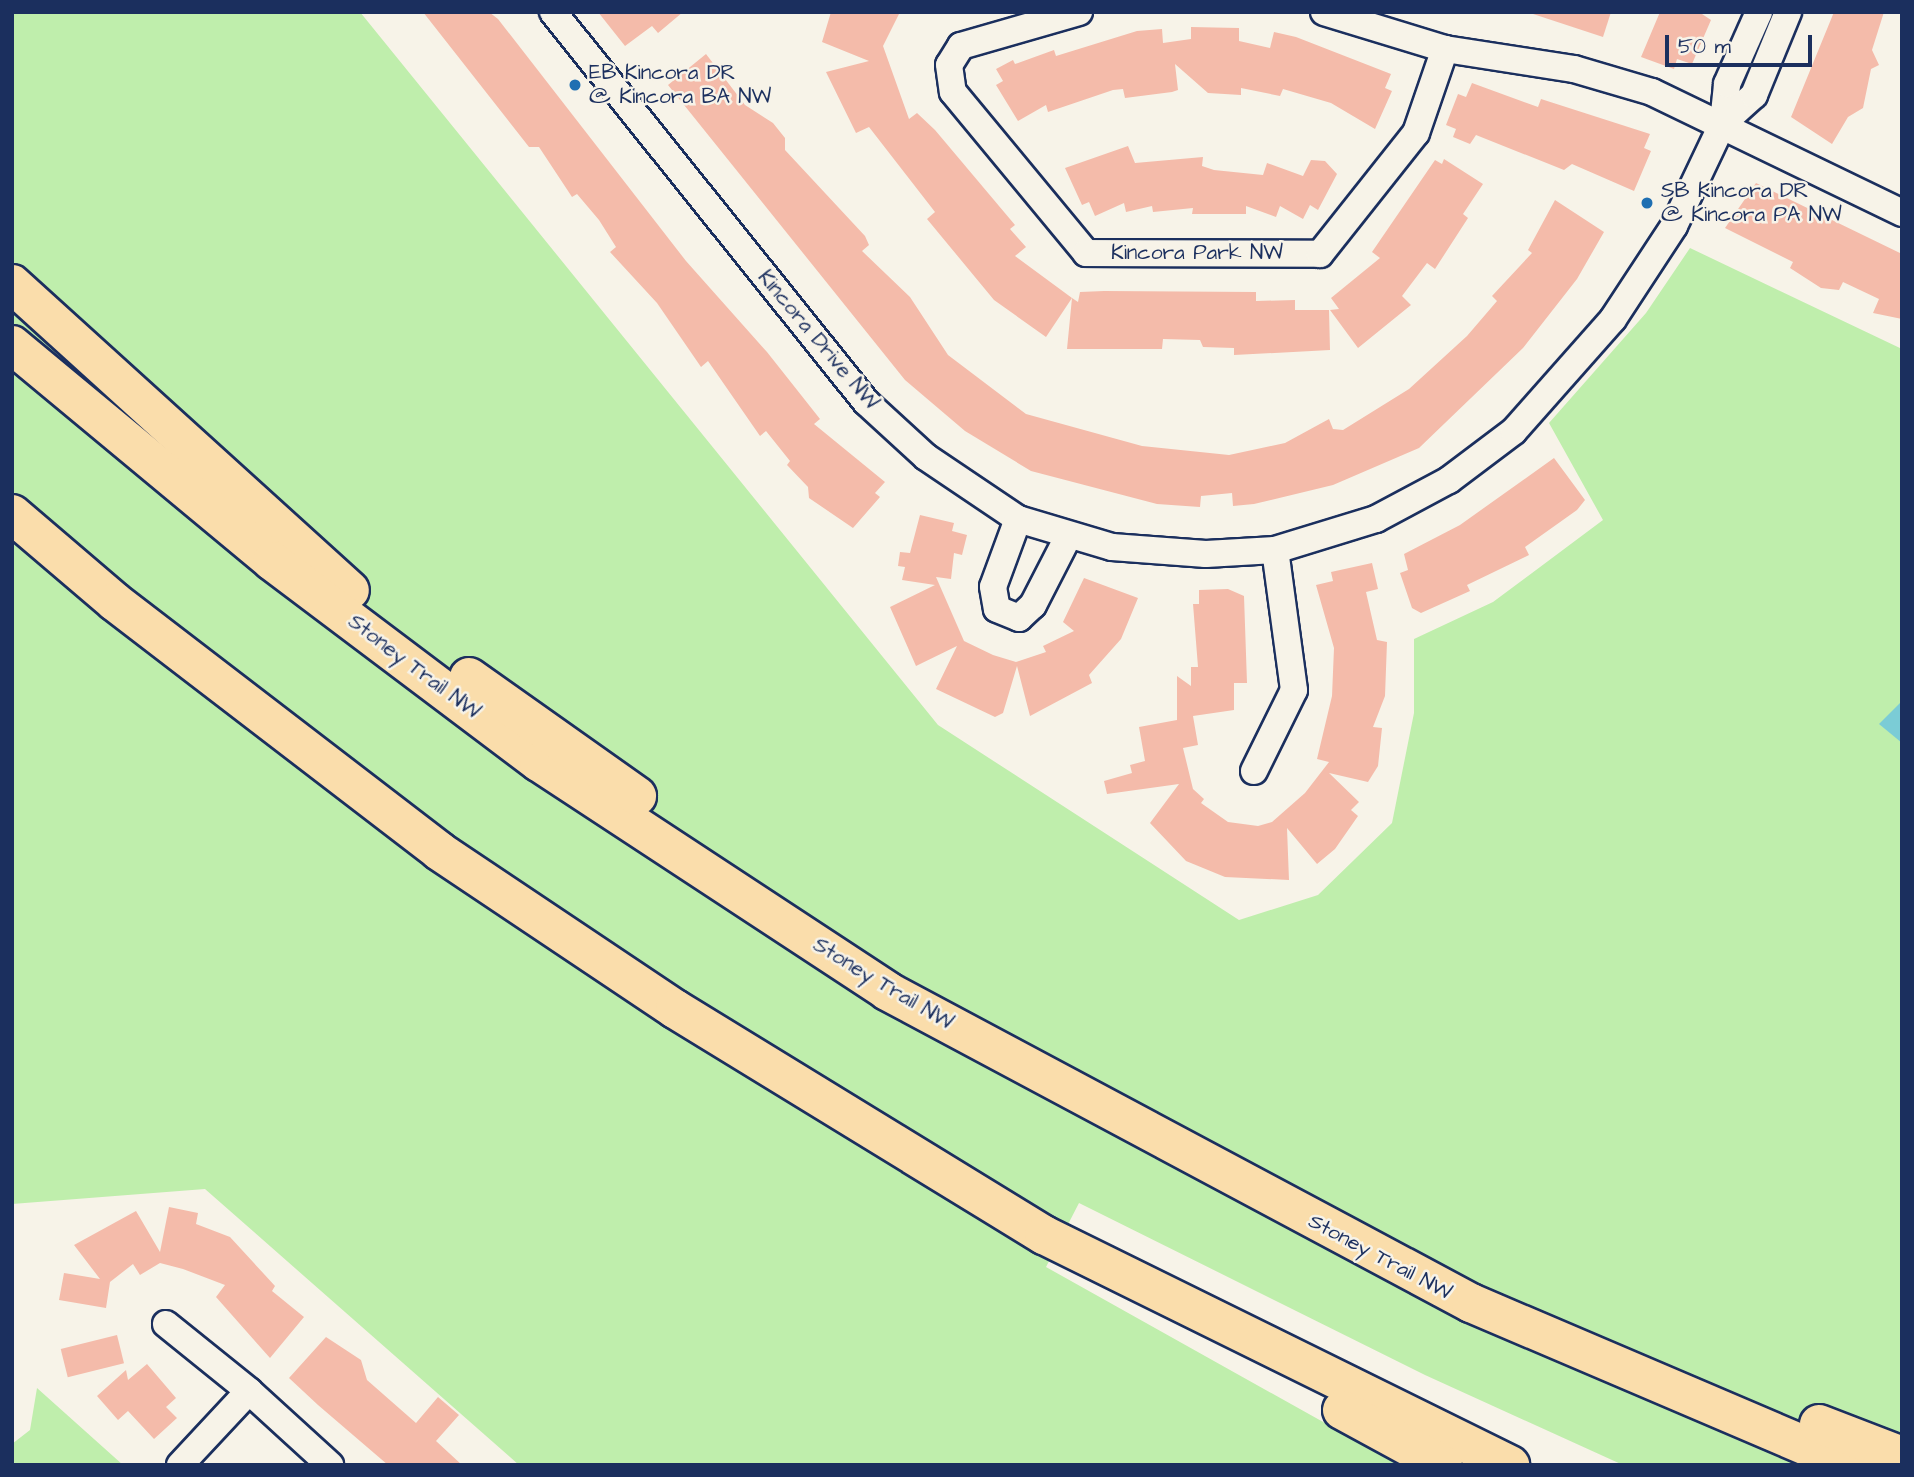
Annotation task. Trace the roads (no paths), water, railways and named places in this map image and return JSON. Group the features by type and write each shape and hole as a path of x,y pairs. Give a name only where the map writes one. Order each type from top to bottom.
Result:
{"highway":[{"path":"12,284 372,608 812,920 887,991"},
{"name":"Stoney Trail NW","path":"12,345 251,544 539,762 887,991 1471,1303 1851,1465"},
{"path":"12,514 115,602 439,851 676,1009 1044,1235 1443,1465"},
{"path":"12,539 54,575 115,602"},
{"path":"1044,1235 1510,1465"},
{"path":"1471,1303 1902,1456"}],"street":[{"name":"Kincora Drive NW","path":"553,12 866,402 926,457 1017,519 1068,537 1192,553 1275,550 1376,519 1449,480 1514,431 1614,319 1651,265 1723,123 1754,95 1788,12"},
{"name":"Kincora Park NW","path":"1079,12 961,46 949,65 953,92 1086,253 1320,254 1416,133 1445,49"},
{"path":"1324,12 1445,49 1574,68 1723,123 1902,213"},
{"name":"Kincora Drive NW","path":"1723,123 1727,84 1759,12"},
{"path":"1017,519 993,587 997,609 1019,618 1033,606 1068,537"},
{"path":"1254,771 1294,690 1275,550"},
{"path":"166,1324 249,1391 330,1465"},
{"path":"180,1465 249,1391"}],"water":[{"path":"1902,701 1902,743 1879,724"}],"place":[{"name":"EB Kincora DR @ Kincora BA NW","path":"575,85"},
{"name":"SB Kincora DR @ Kincora PA NW","path":"1647,203"}]}
